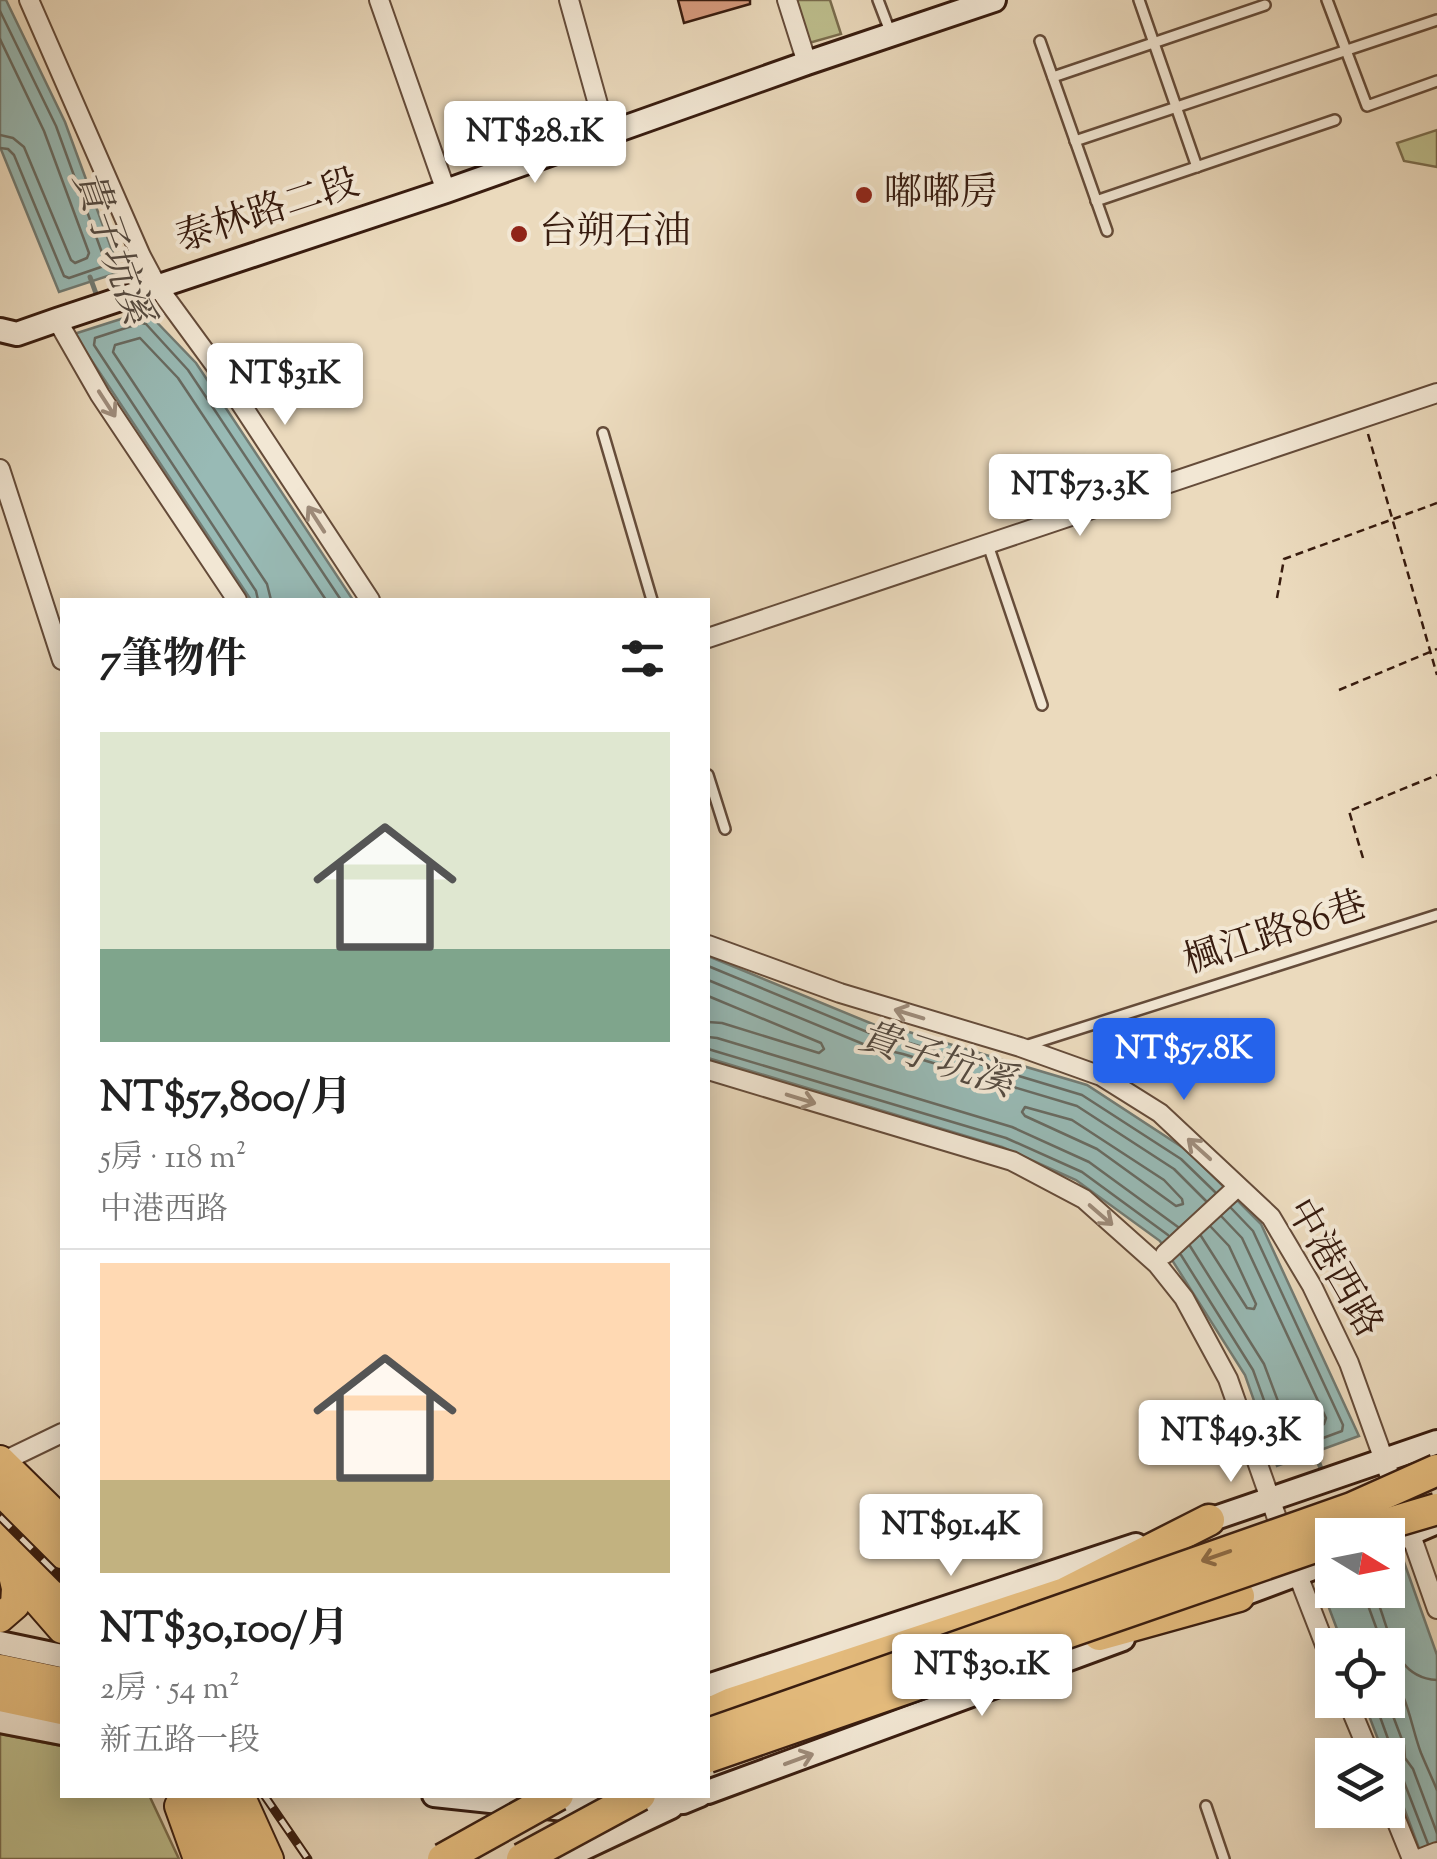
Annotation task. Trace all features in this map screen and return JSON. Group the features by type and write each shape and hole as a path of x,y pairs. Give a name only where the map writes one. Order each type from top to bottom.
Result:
{"highway":[{"path":"1,1470 60,1550"},
{"path":"1365,1518 1437,1470"},
{"path":"1370,1518 1437,1484"},
{"path":"1380,1518 1437,1498"},
{"path":"1397,1518 1437,1509"},
{"path":"710,1713 1065,1593 1210,1520"},
{"path":"0,1530 60,1596"},
{"path":"710,1733 1315,1540"},
{"path":"710,1756 1315,1541"},
{"path":"710,1766 913,1702 1080,1640 1239,1596"},
{"path":"0,1670 60,1683"},
{"path":"0,1696 60,1709"},
{"path":"188,1798 216,1859"},
{"path":"218,1798 244,1859"},
{"path":"443,1859 553,1798"},
{"path":"522,1859 634,1798"}],"main road":[{"name":"泰林路二段","path":"8,332 62,319 446,191 979,2"},
{"path":"1376,1462 1437,1428"},
{"path":"710,1685 1437,1442"},
{"path":"1,1470 60,1518"},
{"path":"0,1510 60,1571"},
{"path":"1405,1536 1437,1522"},
{"path":"1405,1539 1437,1534"},
{"path":"0,1618 15,1606 16,1588 6,1565"},
{"path":"6,1565 60,1627"},
{"path":"710,1791 1314,1568"},
{"path":"0,1643 60,1656"},
{"path":"0,1721 60,1733"},
{"path":"176,1798 198,1859"},
{"path":"241,1798 269,1859"},
{"path":"462,1798 564,1809 691,1798"},
{"path":"561,1859 691,1798"}],"street":[{"path":"29,0 141,256 149,289 220,372 369,598"},
{"path":"380,0 446,191"},
{"path":"570,0 606,133"},
{"path":"787,0 807,63"},
{"path":"62,319 100,394 237,598"},
{"path":"710,637 1437,393"},
{"path":"0,469 60,654"},
{"name":"中港西路","path":"710,946 840,994 1020,1047 1100,1076 1160,1113 1235,1188 1271,1217 1312,1286 1350,1363 1391,1518"},
{"path":"710,1071 1012,1161 1084,1199 1161,1259 1228,1379 1278,1497 1314,1568 1325,1628"},
{"path":"1161,1259 1235,1188"},
{"path":"1,1470 60,1434"},
{"name":"中港西路","path":"1405,1554 1437,1609"},
{"path":"1401,1828 1415,1859 1437,1852"}],"lane":[{"path":"878,0 890,34"},
{"path":"1139,0 1197,167"},
{"path":"1327,0 1366,106 1437,81"},
{"path":"1052,78 1265,5"},
{"path":"1075,141 1437,20"},
{"path":"1040,41 1106,231"},
{"path":"1096,201 1335,120"},
{"path":"603,433 651,598"},
{"path":"988,544 1042,705"},
{"path":"710,781 725,829"},
{"name":"楓江路86巷","path":"1020,1047 1437,915"},
{"path":"1206,1806 1224,1859"}],"path":[{"path":"1363,418 1437,675"},
{"path":"1277,598 1284,560 1437,503"},
{"path":"1339,690 1437,649"},
{"path":"1362,858 1349,811 1437,775"}],"green space":[{"path":"795,0 830,0 841,34 809,43"},
{"path":"1437,130 1437,167 1404,161 1397,143"},
{"path":"0,1734 60,1746 60,1798 150,1798 179,1859 0,1859"}],"water":[{"path":"0,0 6,0 65,122 120,272 59,292 0,147"},
{"path":"146,311 196,363 352,598 250,598 74,334"},
{"path":"710,957 875,1025 1087,1085 1188,1151 1261,1224 1359,1436 1277,1466 1245,1375 1160,1241 1076,1180 1002,1147 710,1059"},
{"path":"1405,1565 1437,1655 1437,1859 1423,1859 1405,1811 1405,1738 1378,1738 1370,1718 1405,1718 1405,1628 1337,1628 1329,1608 1405,1608"}],"building":[{"path":"678,0 750,0 750,4 684,23"}],"waterway":[{"name":"貴子坑溪","path":"90,277 98,299"},
{"name":"貴子坑溪","path":"1313,1447 1323,1474"}],"railway":[{"path":"0,1517 60,1577"},
{"path":"266,1798 308,1859"}],"place":[{"name":"嘟嘟房","path":"864,195"},
{"name":"台朔石油","path":"519,234"}]}
